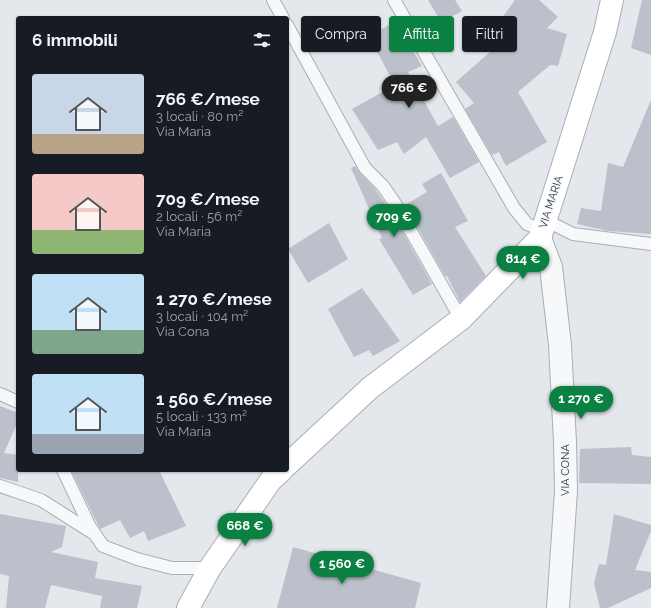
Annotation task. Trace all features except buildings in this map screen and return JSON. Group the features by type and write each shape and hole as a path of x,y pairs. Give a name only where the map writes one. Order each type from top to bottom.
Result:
{"street":[{"name":"VIA MARIA","path":"289,463 370,388 461,319 543,229 605,32 612,0"},
{"name":"VIA CONA","path":"543,229 552,267 560,345 565,442 566,491 558,608"},
{"path":"188,608 210,568 271,480 280,472"}],"lane":[{"path":"273,0 282,16"},
{"path":"394,0 514,208 526,224 543,229 573,234 651,244"},
{"path":"289,29 364,168 383,186 396,204 461,319"},
{"path":"0,394 16,401"},
{"path":"64,472 90,527 103,546 137,559 172,568 210,568"},
{"path":"0,486 41,500 96,535"}]}
